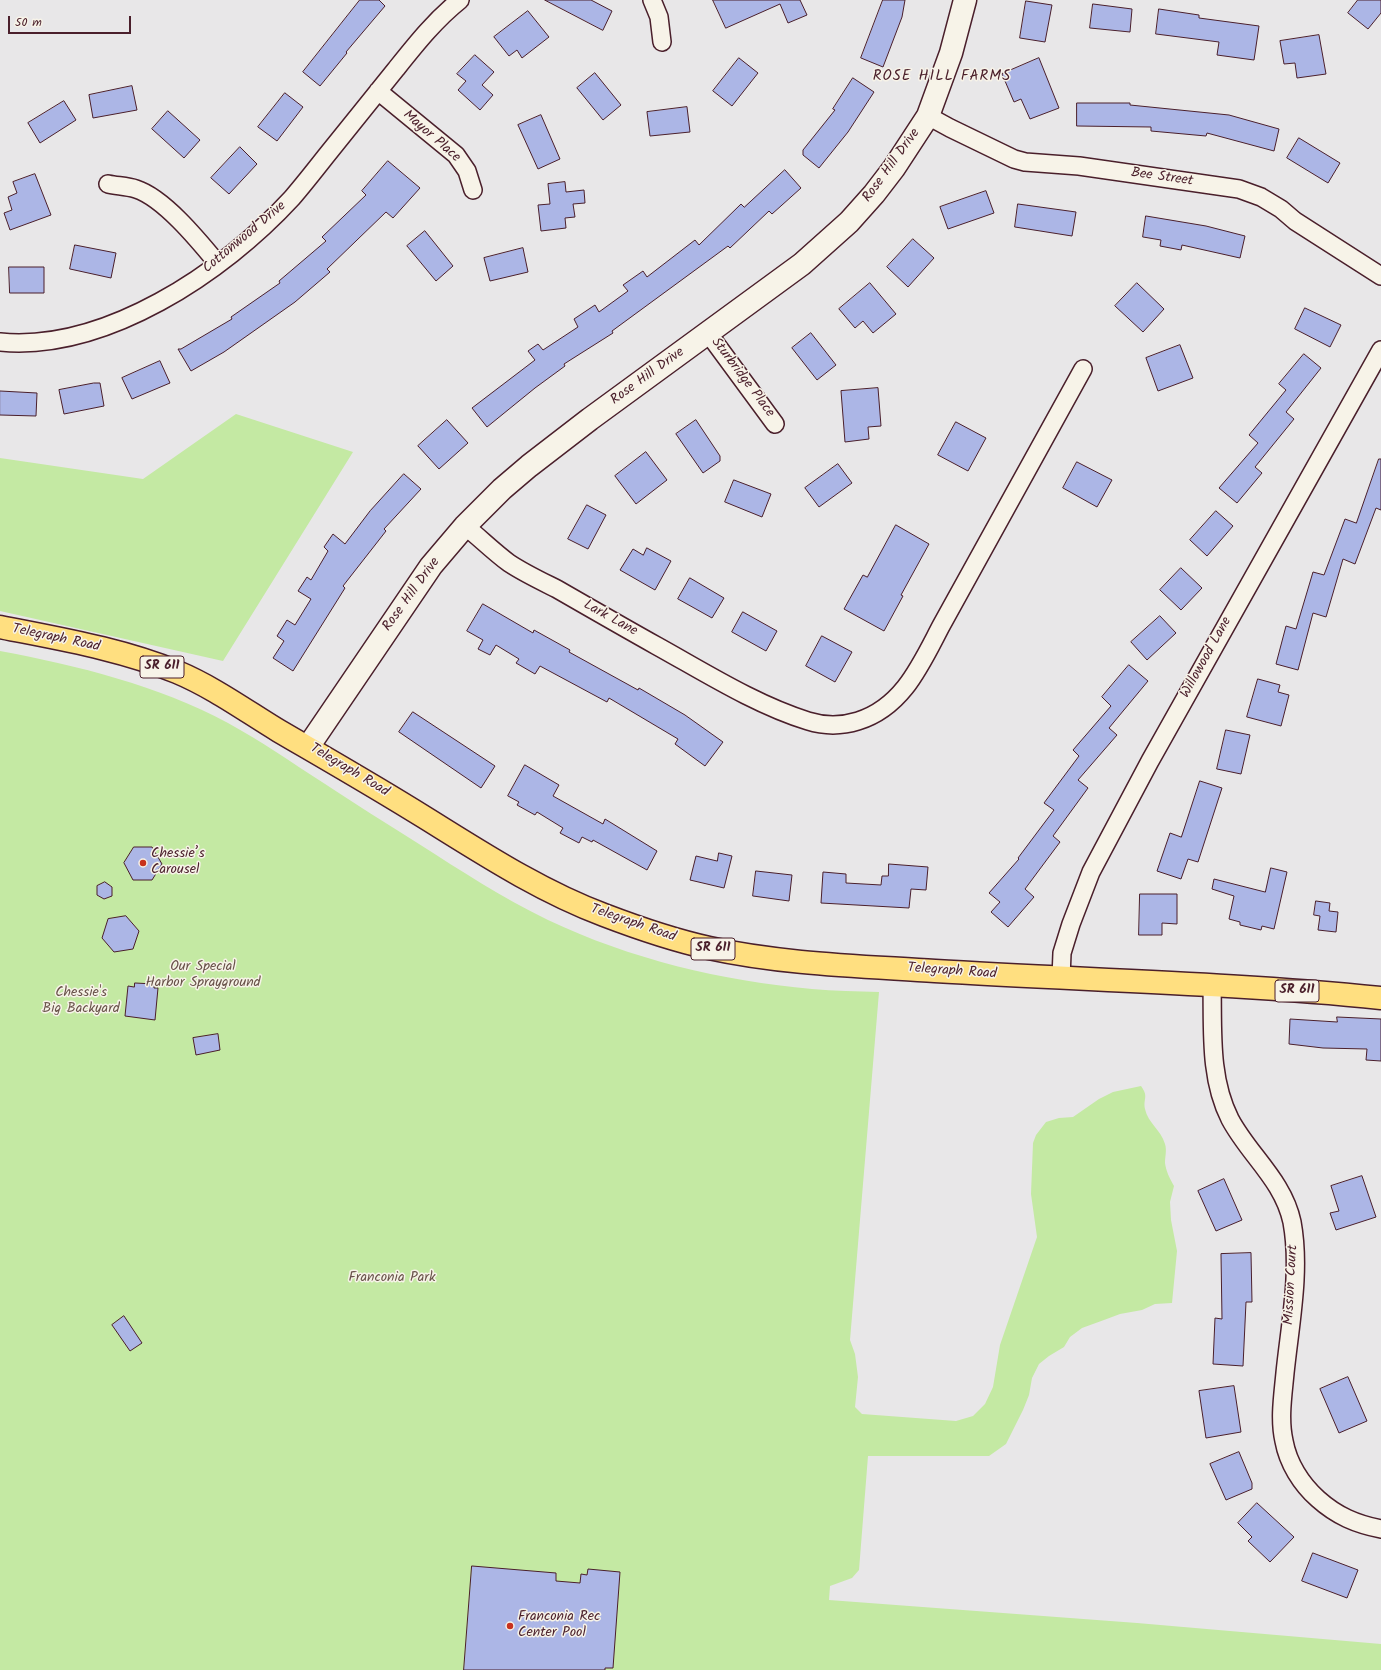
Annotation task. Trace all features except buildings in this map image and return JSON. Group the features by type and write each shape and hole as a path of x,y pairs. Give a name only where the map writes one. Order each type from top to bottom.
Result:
{"main road":[{"name":"Telegraph Road","path":"0,627 131,656 179,673 210,688 506,868 578,905 680,941 719,950 801,962 1061,978 1212,985 1381,998"}],"street":[{"name":"Cottonwood Drive","path":"0,342 46,341 83,334 116,323 169,297 218,264 262,227 292,198 427,31 460,0"},
{"path":"652,0 659,17 662,42"},
{"name":"Rose Hill Drive","path":"308,747 431,566 465,526 502,489 529,466 802,264 849,222 874,194 894,168 928,116 951,53 965,0"},
{"name":"Mayor Place","path":"378,92 456,155 467,171 473,190"},
{"name":"Bee Street","path":"928,116 957,132 1014,159 1025,162 1079,166 1239,189 1261,197 1281,209 1295,221 1381,276"},
{"path":"108,184 135,188 155,200 190,231 218,264"},
{"name":"Sturbridge Place","path":"708,333 775,424"},
{"name":"Willowood Lane","path":"1061,978 1062,953 1071,924 1091,872 1150,761 1381,350"},
{"name":"Lark Lane","path":"465,526 509,563 723,683 762,703 809,722 826,725 859,721 892,703 904,690 919,667 1083,369"},
{"name":"Mission Court","path":"1212,985 1215,1068 1220,1093 1230,1118 1241,1136 1273,1177 1284,1198 1291,1221 1295,1244 1294,1285 1282,1404 1282,1427 1288,1455 1299,1478 1310,1492 1328,1508 1342,1517 1361,1525 1381,1529"}],"green space":[{"path":"236,414 353,452 223,661 0,611 0,458 143,479"},
{"name":"Franconia Park","path":"0,651 59,663 117,678 174,698 228,723 264,744 482,884 531,912 579,934 644,957 711,974 812,989 879,992 850,1340 855,1354 858,1377 855,1407 862,1414 956,1421 973,1416 985,1404 993,1387 1000,1345 1037,1237 1031,1194 1033,1143 1036,1135 1046,1122 1059,1118 1073,1117 1099,1099 1113,1092 1141,1086 1145,1093 1145,1109 1147,1114 1161,1135 1165,1144 1165,1163 1168,1175 1174,1186 1170,1202 1171,1220 1177,1251 1172,1303 1155,1304 1142,1310 1120,1314 1082,1328 1070,1337 1064,1347 1039,1364 1032,1378 1029,1395 1023,1410 1006,1444 989,1456 868,1456 859,1570 852,1578 830,1586 829,1600 1137,1623 1381,1644 1381,1670 0,1670"}],"place":[{"name":"Chessie’s Carousel","path":"143,863"},
{"name":"Franconia Rec Center Pool","path":"510,1626"}],"district":[{"name":"ROSE HILL FARMS","path":"942,77"}],"park label":[{"name":"Our Special Harbor Sprayground","path":"203,976"},
{"name":"Chessie's Big Backyard","path":"81,1002"}]}
